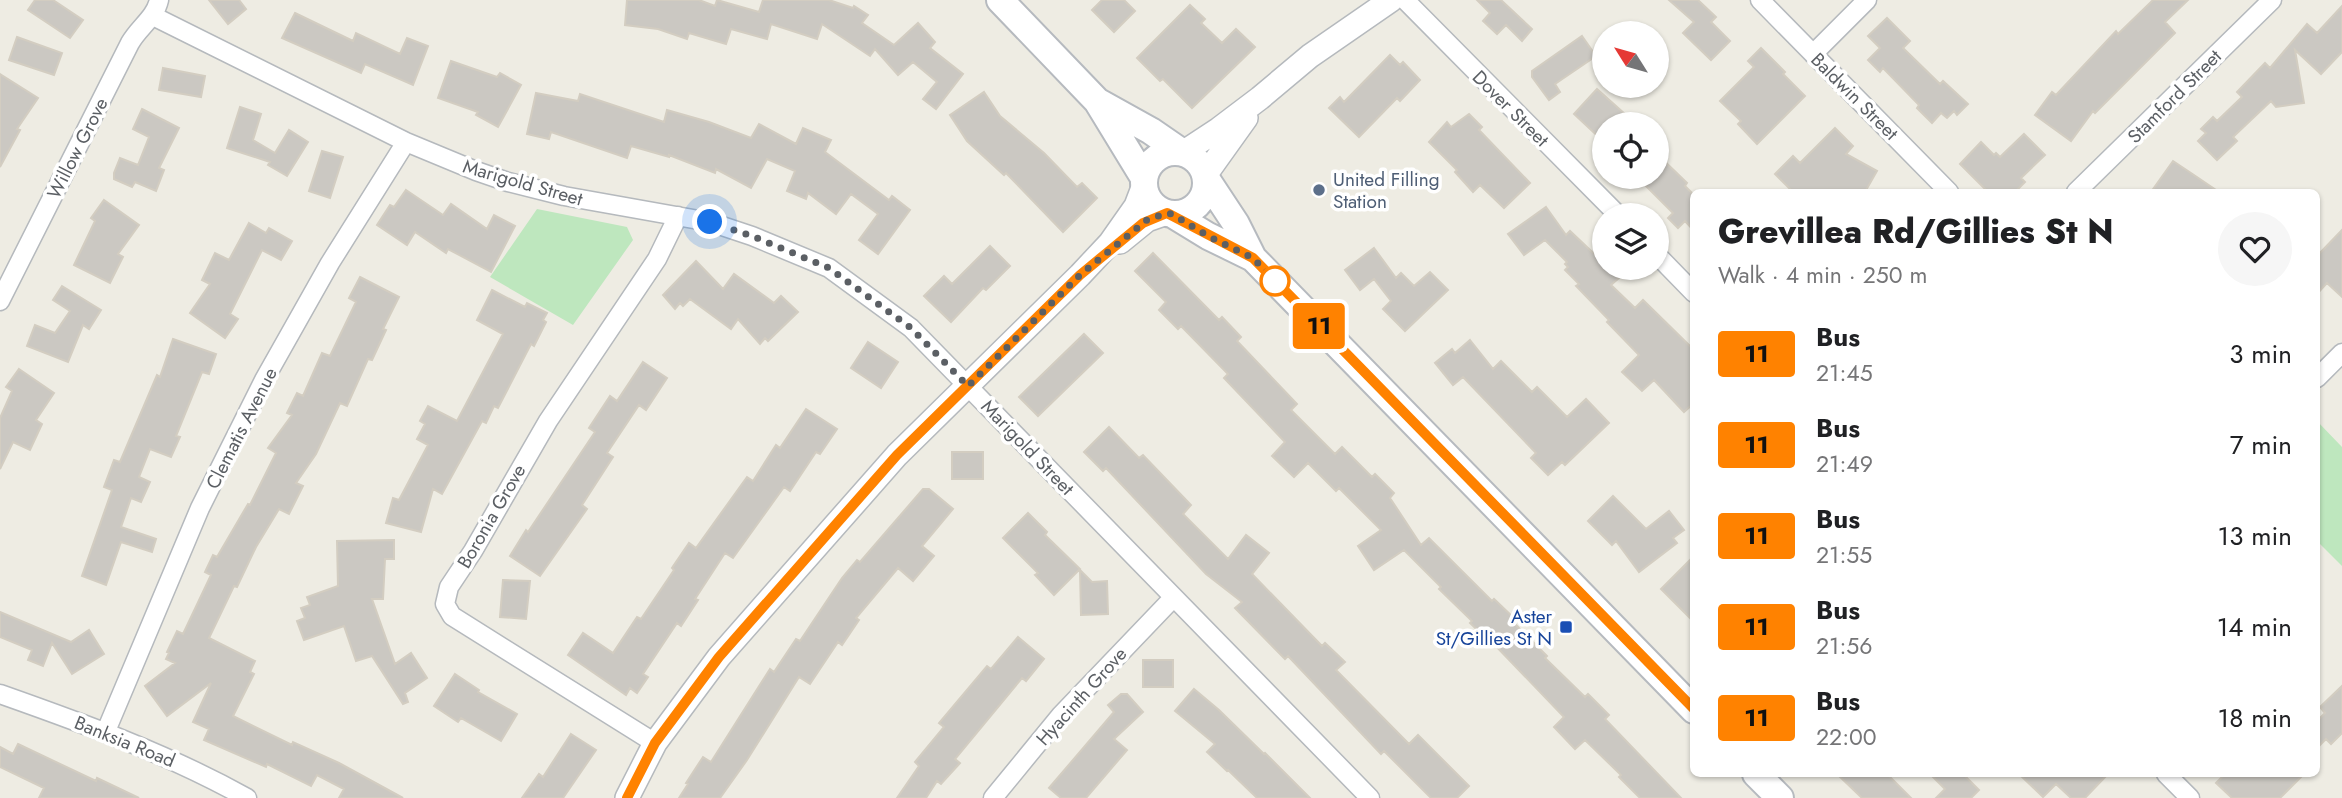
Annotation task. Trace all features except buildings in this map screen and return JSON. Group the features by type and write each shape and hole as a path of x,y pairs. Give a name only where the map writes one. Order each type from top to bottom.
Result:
{"main road":[{"path":"1000,0 1097,101 1144,182 1151,203 1253,258"},
{"path":"1097,101 1151,131 1200,163 1253,258 1690,705"},
{"path":"1144,182 1147,168 1158,156 1169,152 1182,152"},
{"path":"1170,214 1183,213 1197,205 1206,191 1206,177"},
{"path":"1759,777 1780,798"}],"street":[{"path":"1182,152 1219,129 1310,56 1391,0"},
{"name":"Dover Street","path":"1405,0 1606,203"},
{"name":"Baldwin Street","path":"1760,0 1947,189"},
{"path":"1813,54 1867,0"},
{"name":"Stamford Street","path":"2079,189 2272,0"},
{"name":"Marigold Street","path":"156,8 406,142 452,162 509,182 564,195 710,222 829,268 911,328 1370,798"},
{"name":"Willow Grove","path":"0,301 130,43 156,8"},
{"path":"1206,177 1260,98"},
{"name":"Clematis Avenue","path":"106,731 195,521 264,380 330,263 406,142"},
{"path":"627,798 655,743 719,657 897,455 1080,275 1123,225 1139,199 1144,182"},
{"path":"1080,275 1143,223 1170,214"},
{"name":"Boronia Grove","path":"655,743 460,622 447,611 445,599 449,587 473,551 526,456 657,259 678,216"},
{"path":"1669,267 1690,289"},
{"path":"2320,375 2342,353"},
{"name":"Hyacinth Grove","path":"993,798 1061,715 1173,598"},
{"name":"Banksia Road","path":"0,694 106,731 205,774 247,798"},
{"path":"2169,777 2190,798"}],"green space":[{"path":"537,209 627,227 633,240 573,325 490,277"},
{"path":"2320,424 2342,447 2342,566 2320,544"}],"bus line":[{"name":"11","path":"627,798 655,743 719,657 897,455 1080,275 1143,223 1167,213 1253,258 1690,705"}],"place":[{"name":"United Filling Station","path":"1319,190"},
{"name":"Aster St/Gillies St N","path":"1566,627"}],"route":[{"path":"710,222 829,268 911,328 968,386 1080,275 1143,223 1158,216 1172,214 1208,236 1253,258 1275,281"}]}
